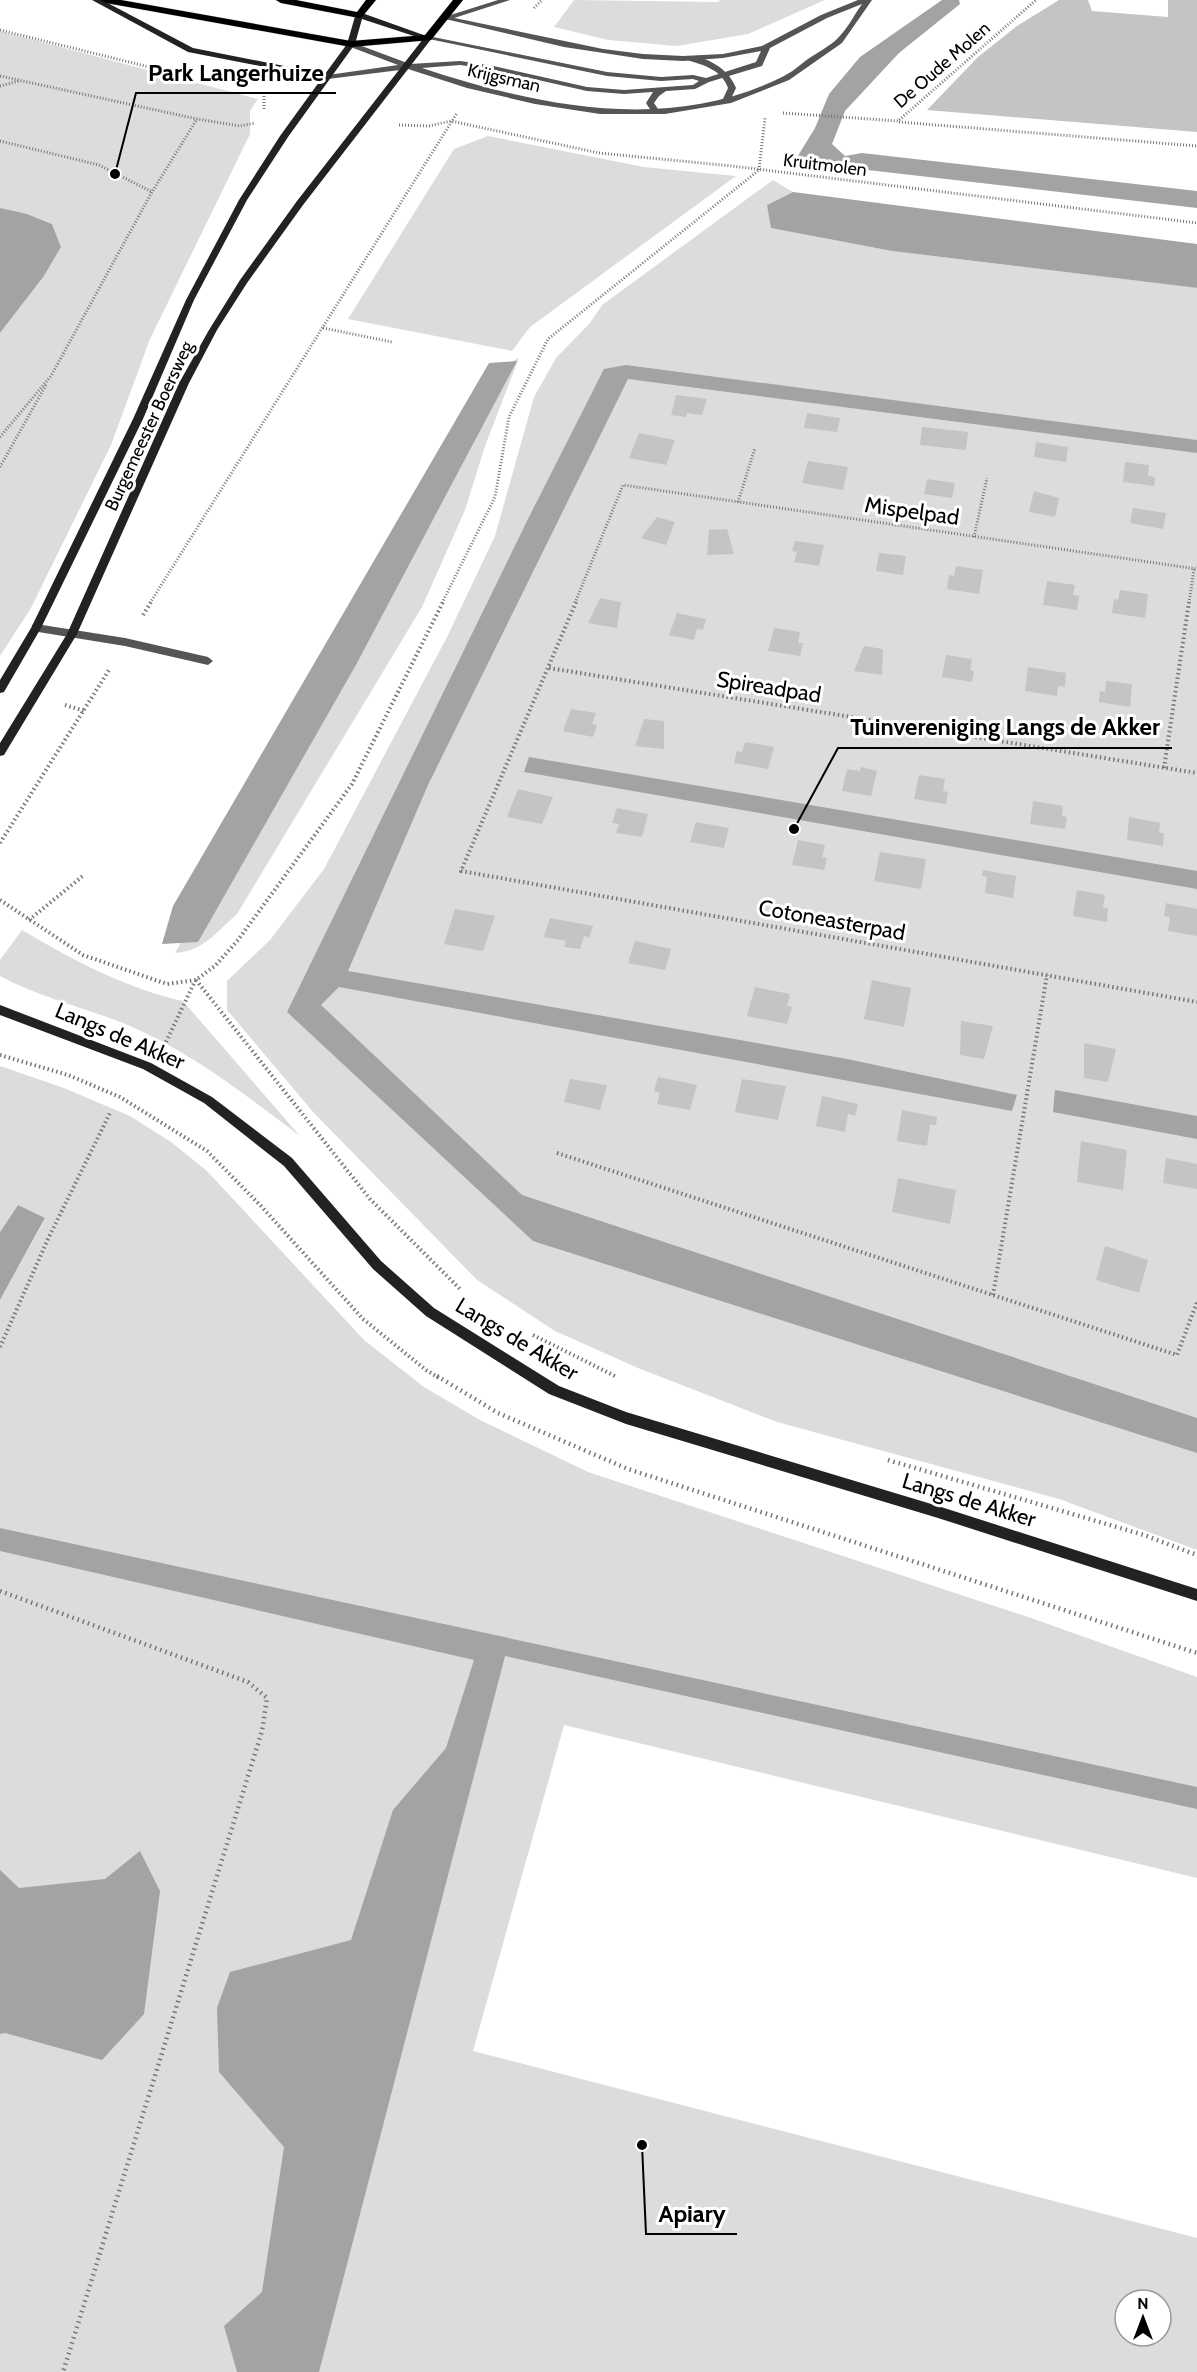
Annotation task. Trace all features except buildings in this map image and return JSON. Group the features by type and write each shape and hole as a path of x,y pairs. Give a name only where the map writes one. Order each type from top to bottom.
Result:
{"main road":[{"path":"106,0 351,44 428,38"},
{"path":"284,0 359,15"},
{"name":"Burgemeester Boersweg","path":"359,15 371,0"},
{"name":"Burgemeester Boersweg","path":"428,38 458,0"}],"street":[{"path":"96,0 191,50 328,77 404,67"},
{"path":"445,18 506,0"},
{"name":"Krijgsman","path":"445,18 608,54 659,59 726,57 767,47 838,8 867,0"},
{"name":"Krijgsman","path":"404,67 474,88 572,108 615,113 695,108 769,88 792,77 840,40 867,0"},
{"path":"359,15 428,38"},
{"name":"Burgemeester Boersweg","path":"0,689 36,628 138,419 195,290 243,200 284,136 351,44 359,15"},
{"name":"Burgemeester Boersweg","path":"0,752 72,634 184,383 213,330 243,282 300,203 428,38"},
{"name":"Krijgsman","path":"428,38 608,74 661,79 693,77 706,80"},
{"path":"351,44 404,67"},
{"name":"Krijgsman","path":"404,67 460,63 489,67 587,89 624,92 662,91 695,87 706,80 759,64 767,47"},
{"path":"690,58 704,62 726,75 732,88 726,101"},
{"path":"656,112 650,103 656,94 662,91"},
{"path":"36,628 125,642 208,661"},
{"name":"Langs de Akker","path":"0,1010 147,1066 208,1100 288,1162 377,1265 430,1312 554,1390 626,1418 938,1512 1197,1595"}],"path":[{"path":"516,32 524,17 542,0"},
{"name":"De Oude Molen","path":"777,112 898,122 1036,0"},
{"path":"0,76 197,119 240,126 258,122"},
{"path":"0,86 21,80"},
{"path":"0,843 85,711 125,642 474,88"},
{"path":"264,96 264,115"},
{"path":"0,900 83,955 167,984 195,980 216,965 238,940 352,784 495,497 509,417 548,339 759,170 764,118 771,115"},
{"path":"0,466 152,192 197,119"},
{"name":"Kruitmolen","path":"451,122 599,153 1197,223"},
{"path":"898,122 1197,146"},
{"path":"0,141 99,165 152,192"},
{"path":"323,328 392,342"},
{"path":"0,436 51,376"},
{"path":"738,502 755,448"},
{"path":"974,537 987,478"},
{"name":"Mispelpad","path":"549,668 623,485 1196,569"},
{"path":"1164,768 1196,569"},
{"name":"Spireadpad","path":"549,668 1197,773"},
{"name":"Cotoneasterpad","path":"549,668 460,871 1197,1002"},
{"path":"29,920 84,874"},
{"path":"993,1295 1047,975"},
{"path":"163,1047 195,980"},
{"path":"195,980 370,1199 462,1291"},
{"path":"0,1347 48,1239 111,1111"},
{"path":"557,1153 1177,1355 1197,1302"},
{"path":"530,1333 622,1379"},
{"path":"883,1458 1144,1535 1197,1555"},
{"path":"0,1591 248,1682 267,1698 262,1731 63,2372"}],"shaded area":[{"path":"574,0 718,2 720,0 825,0 748,34 677,46 608,40 554,27"},
{"path":"942,0 959,0 960,4 899,53 845,111 832,144 845,156 862,153 1197,191 1197,208 859,169 818,160 796,159 815,128 829,94 860,57"},
{"path":"0,31 258,99 250,111 250,134 150,339 111,445 31,608 0,656 0,333 44,276 61,247 52,224 27,214 0,225"},
{"path":"488,136 644,167 736,176 530,327 512,351 348,319 454,149"},
{"path":"773,180 793,192 767,205 772,228 892,251 1197,288 1197,1550 1059,1499 777,1422 638,1368 555,1331 477,1280 314,1113 227,1010 227,981 270,940 324,869 447,637 495,536 534,397 556,358 590,323 602,305"},
{"path":"793,192 1197,244 1197,288 892,251 771,228 767,205"},
{"path":"0,208 27,214 52,224 61,247 44,276 0,333"},
{"path":"519,358 485,446 465,510 422,607 237,914 202,945 175,953 505,365"},
{"path":"517,361 357,663 198,942 162,944 173,906 489,363"},
{"path":"626,365 1197,440 1197,453 628,379 428,785 348,971 847,1059 1017,1095 1012,1111 339,987 321,1005 522,1195 1197,1418 1197,1453 533,1241 287,1012 530,515 604,369"},
{"path":"529,757 1197,871 1197,889 524,772"},
{"path":"22,930 120,981 183,1001 300,1136 215,1074 171,1046 123,1023 45,996 0,976 0,960"},
{"path":"0,1066 64,1088 130,1116 171,1142 207,1171 364,1340 424,1387 480,1420 588,1472 1031,1618 1197,1677 1197,1878 564,1725 473,2051 1197,2238 1197,2372 0,2372 0,1300 45,1219 18,1205 0,1232"},
{"path":"1055,1090 1197,1116 1197,1139 1053,1112"},
{"path":"18,1205 45,1218 0,1300 0,1232"},
{"path":"0,1528 1197,1787 1197,1809 505,1656 319,2372 237,2372 224,2326 262,2292 284,2147 219,2072 217,2008 230,1972 351,1940 393,1810 446,1748 474,1660 0,1551"},
{"path":"140,1851 160,1891 144,2014 102,2060 5,2033 0,2034 0,1870 19,1888 105,1879"}],"place":[{"name":"Park Langerhuize","path":"115,174"},
{"name":"Tuinvereniging Langs de Akker","path":"794,829"},
{"name":"Apiary","path":"642,2145"}]}
